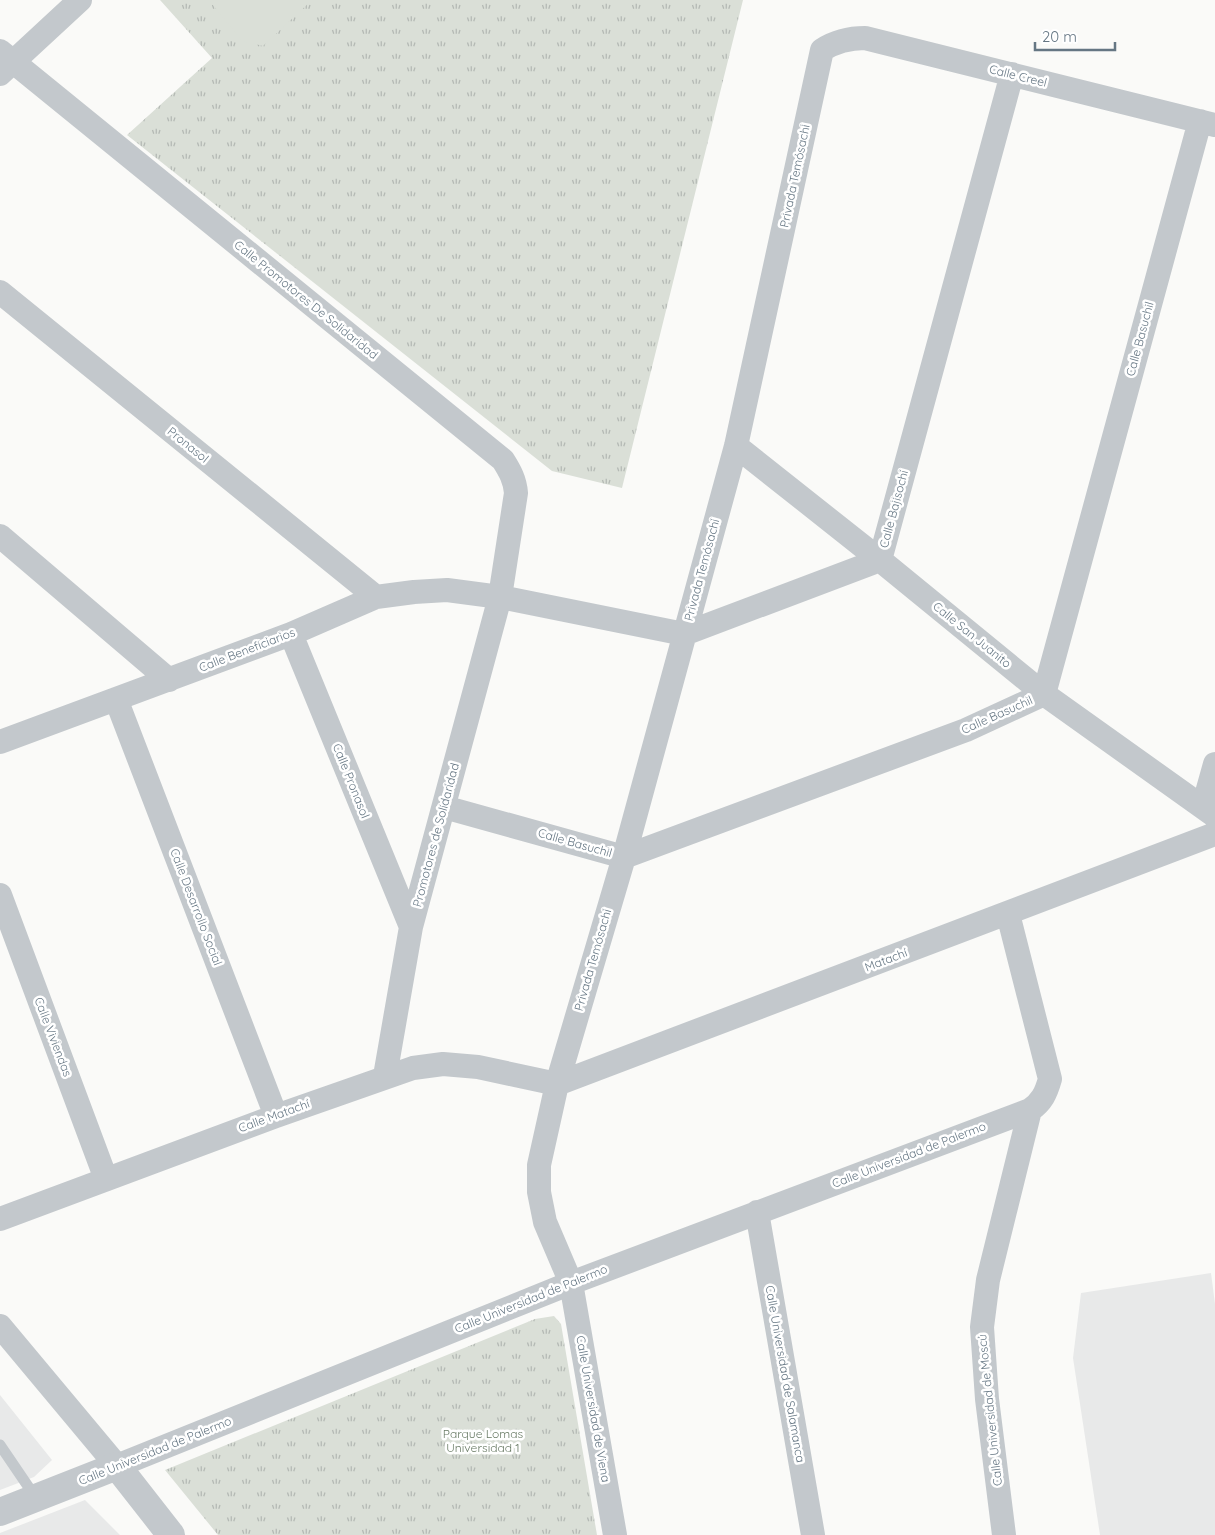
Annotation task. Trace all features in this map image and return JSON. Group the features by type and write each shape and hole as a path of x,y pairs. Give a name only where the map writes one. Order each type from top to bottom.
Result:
{"street":[{"path":"4,62 80,0"},
{"name":"Calle Creel","path":"822,50 844,40 865,38 1207,123"},
{"name":"Privada Temósachi","path":"571,1283 545,1222 539,1192 539,1165 557,1084 624,857 736,446 822,50"},
{"name":"Calle Promotores De Solidaridad","path":"4,62 503,460 515,483 516,493 500,597"},
{"name":"Calle Bajisochi","path":"684,634 880,560 1012,74"},
{"name":"Calle Basuchil","path":"444,807 624,857 966,730 1044,694 1207,123"},
{"name":"Pronasol","path":"0,292 376,597"},
{"name":"Calle San Juanito","path":"736,446 880,560 1044,694 1209,812"},
{"path":"0,536 169,680"},
{"name":"Calle Beneficiarios","path":"0,742 291,634 376,597 447,590 500,597"},
{"path":"500,597 684,634"},
{"name":"Promotores de Solidaridad","path":"385,1076 410,927 500,597"},
{"name":"Calle Pronasol","path":"291,634 410,927"},
{"name":"Calle Desarrollo Social","path":"116,699 276,1116"},
{"path":"1209,812 1215,764"},
{"name":"Matachí","path":"557,1084 1215,834"},
{"name":"Calle Viviendas","path":"0,895 106,1179"},
{"name":"Calle Universidad de Palermo","path":"0,1512 571,1283 1030,1110 1043,1098 1050,1079 1008,914"},
{"name":"Calle Matachí","path":"0,1219 385,1076 413,1068 443,1064 478,1067 557,1084"},
{"name":"Calle Universidad de Moscú","path":"1004,1535 987,1399 982,1327 988,1280 1030,1110"},
{"name":"Calle Universidad de Salamanca","path":"757,1212 813,1535"},
{"name":"Calle Universidad de Viena","path":"571,1283 615,1535"},
{"path":"0,1326 117,1466 171,1535"}],"lane":[{"path":"0,1445 36,1498"}],"shaded area":[{"path":"1211,1273 1215,1304 1215,1535 1100,1535 1073,1358 1081,1293"},
{"path":"0,1395 52,1460 34,1477 0,1490"},
{"path":"85,1500 120,1535 0,1535 0,1533"}],"green space":[{"path":"160,0 743,0 622,488 552,471 127,135 212,58"},
{"path":"209,0 312,0 263,46 242,41"},
{"name":"Parque Lomas Universidad 1","path":"554,1316 561,1324 597,1535 218,1535 165,1470 535,1319"}]}
